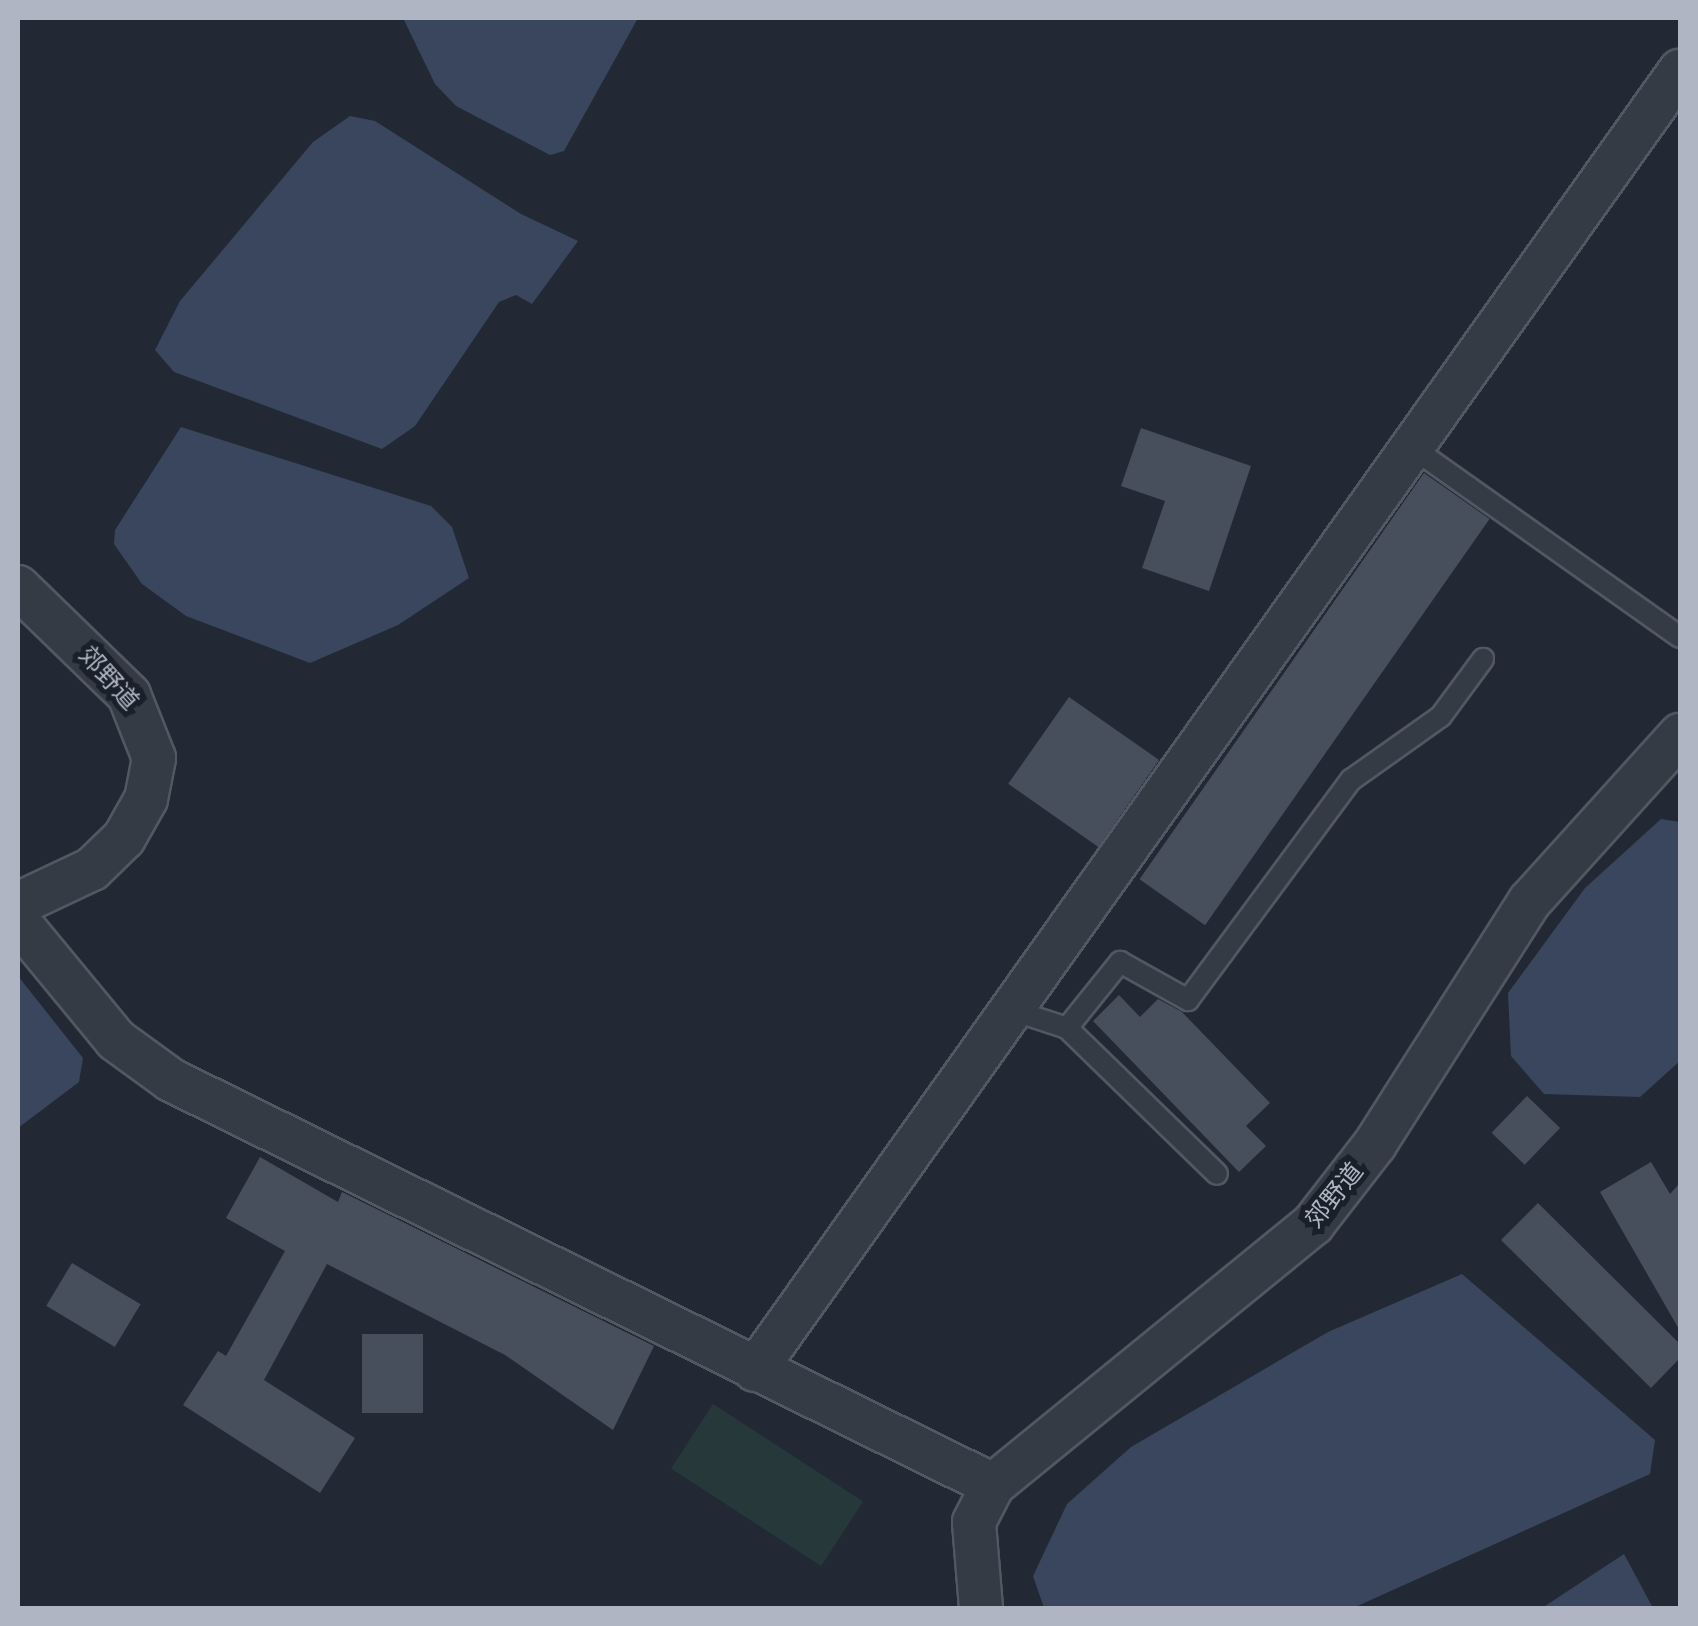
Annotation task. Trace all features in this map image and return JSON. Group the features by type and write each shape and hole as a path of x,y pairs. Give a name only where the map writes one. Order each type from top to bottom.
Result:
{"street":[{"path":"755,1370 1007,1008 1680,71"},
{"name":"郊野道","path":"18,587 129,696 154,758 146,799 124,838 92,869 18,904"},
{"name":"郊野道","path":"980,1608 974,1522 993,1486 1313,1224 1375,1144 1530,900 1680,735"},
{"path":"18,921 93,1016 170,1080 993,1486"}],"lane":[{"path":"1412,448 1680,637"},
{"path":"1068,1028 1120,962 1188,1000 1350,780 1440,716 1483,660"},
{"path":"1007,1008 1068,1028 1217,1174"}],"shaded area":[{"path":"713,1404 863,1501 821,1566 671,1469"}],"water":[{"path":"403,18 638,18 564,151 550,155 456,106 435,84"},
{"path":"350,116 375,121 521,214 578,241 532,304 516,295 499,302 415,426 382,449 174,372 155,350 180,301 313,142"},
{"path":"181,427 431,506 452,527 469,578 398,625 310,663 186,616 142,584 114,544 115,530"},
{"path":"1661,819 1680,822 1680,1061 1640,1097 1544,1094 1511,1056 1508,993 1585,888"},
{"path":"18,976 83,1058 79,1082 18,1128"},
{"path":"1462,1274 1655,1440 1650,1474 1353,1608 1044,1608 1033,1576 1067,1504 1131,1447 1328,1332"},
{"path":"1624,1554 1653,1608 1542,1608"}],"building":[{"path":"1141,428 1251,466 1209,591 1142,568 1165,501 1121,486"},
{"path":"1424,473 1490,519 1205,925 1140,879"},
{"path":"1069,697 1159,760 1098,847 1008,784"},
{"path":"1119,995 1140,1017 1158,999 1182,1012 1270,1103 1246,1126 1266,1146 1239,1172 1093,1021"},
{"path":"1527,1096 1560,1128 1525,1165 1492,1133"},
{"path":"260,1157 338,1202 342,1192 654,1346 613,1430 505,1355 327,1264 264,1380 355,1438 320,1493 183,1405 218,1351 226,1356 285,1251 226,1218"},
{"path":"1651,1162 1670,1194 1680,1183 1680,1331 1600,1192"},
{"path":"1538,1203 1680,1344 1680,1358 1651,1388 1501,1240"},
{"path":"72,1263 141,1304 115,1347 46,1306"},
{"path":"362,1334 423,1334 423,1413 362,1413"}]}
